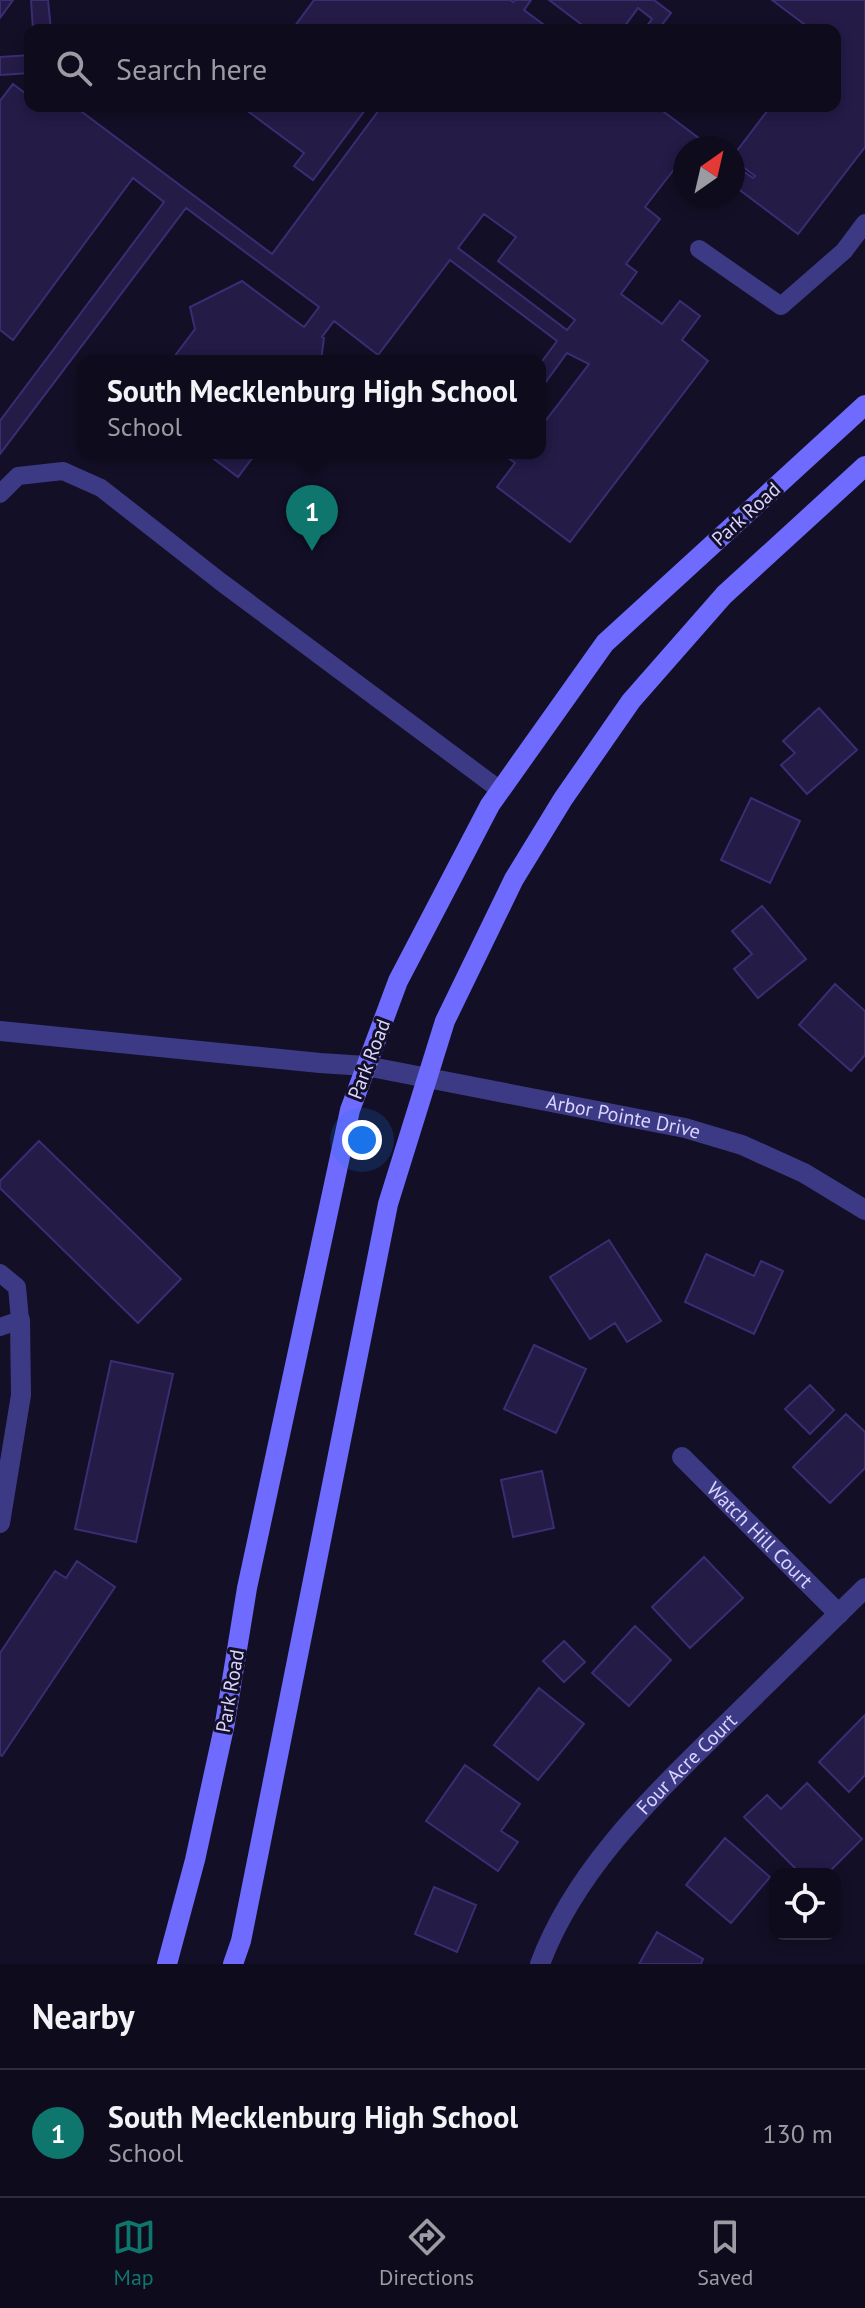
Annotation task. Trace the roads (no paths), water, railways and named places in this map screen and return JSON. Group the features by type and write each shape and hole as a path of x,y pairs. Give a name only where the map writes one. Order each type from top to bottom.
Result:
{"main road":[{"name":"Park Road","path":"167,1964 195,1860 225,1723 247,1588 350,1110 398,981 490,805 605,643 865,405"},
{"path":"233,1964 241,1941 388,1204 445,1021 514,879 563,799 631,701 724,595 865,466"}],"street":[{"name":"Arbor Pointe Drive","path":"0,1031 366,1066 699,1132 742,1145 804,1173 865,1210"},
{"path":"0,1523 21,1395 10,1323"},
{"name":"Watch Hill Court","path":"682,1457 839,1614"},
{"name":"Four Acre Court","path":"540,1964 568,1907 628,1822 865,1588"}],"lane":[{"path":"699,249 781,306 844,251 865,223"},
{"path":"0,494 18,476 63,471 101,488 221,582 500,790"},
{"path":"0,1273 17,1287 10,1323"}],"place":[{"name":"South Mecklenburg High School","path":"312,551"}]}
